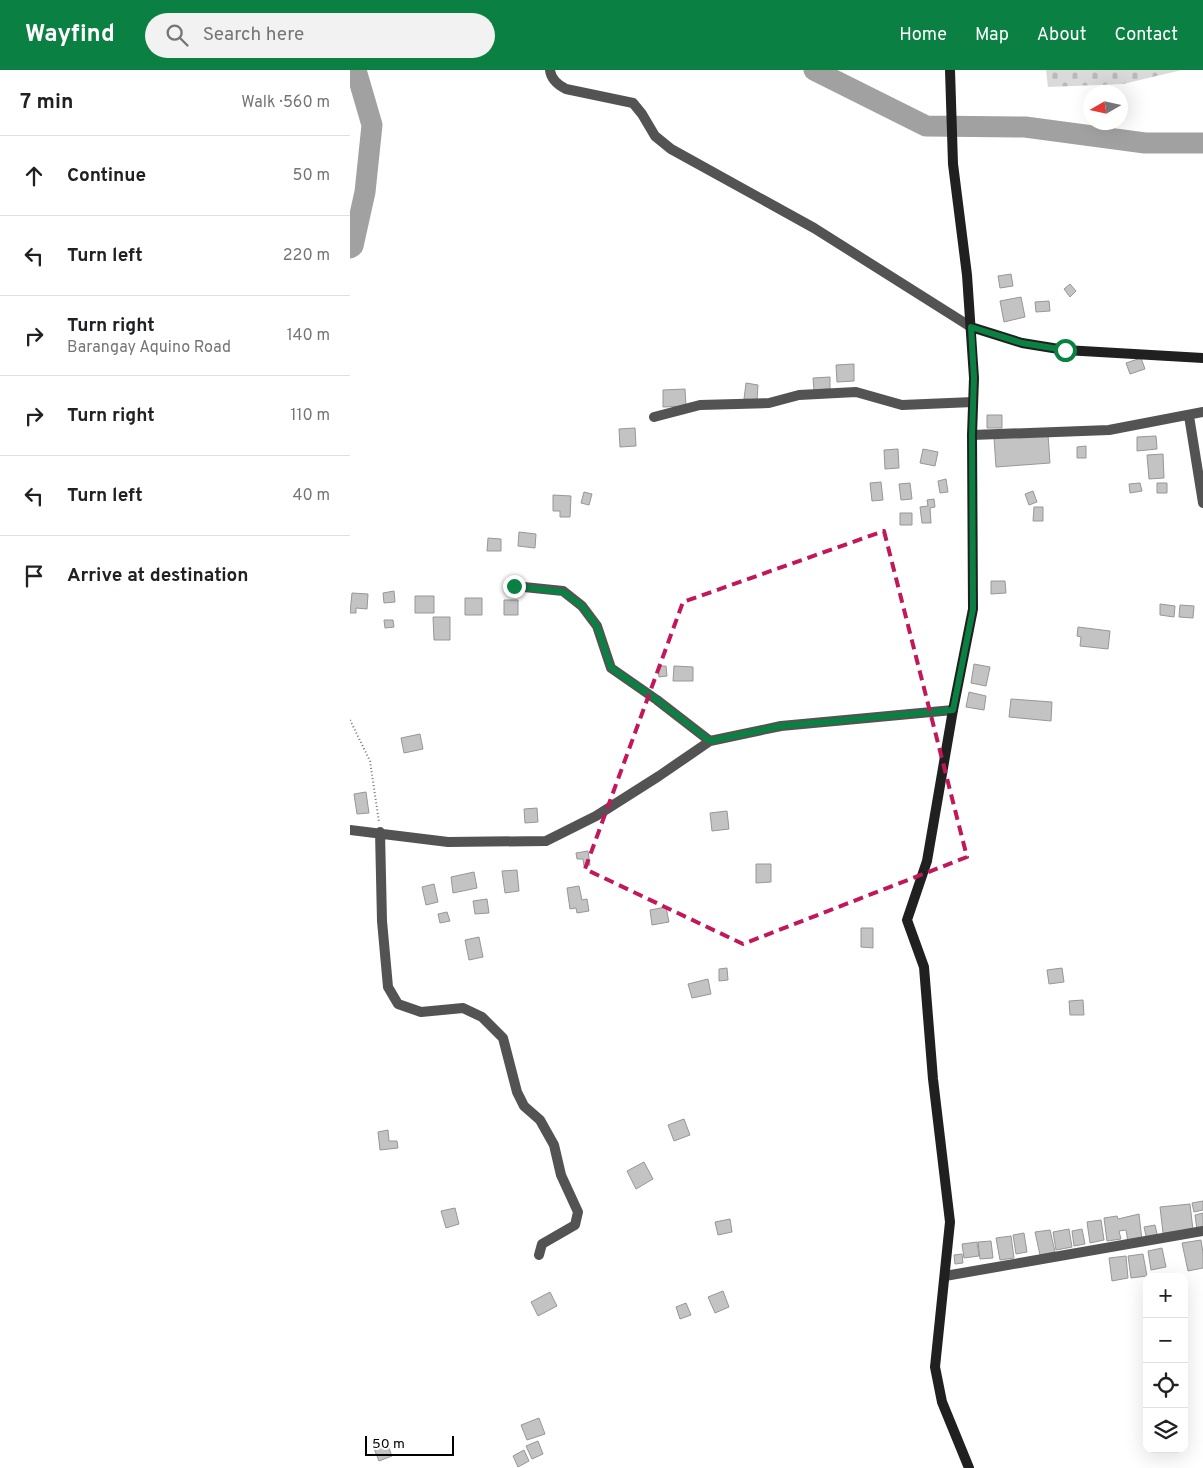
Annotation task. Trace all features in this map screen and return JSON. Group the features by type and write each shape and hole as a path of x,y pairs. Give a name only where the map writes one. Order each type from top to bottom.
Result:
{"street":[{"path":"550,70 556,84 566,89 633,103 655,136 671,149 814,228 971,327 1022,343 1065,350 1203,358"},
{"path":"950,72 953,164 967,275 974,378 972,402 973,609 953,710 927,861 907,920 924,967 933,1080 950,1216 935,1368 942,1402 968,1468"},
{"path":"654,417 700,405 769,403 799,395 856,392 902,405 972,402"},
{"path":"972,435 1109,430 1203,412"},
{"path":"1189,416 1203,503"},
{"path":"514,586 563,592 582,606 597,626 611,668 657,700 710,741"},
{"path":"350,830 380,832 448,842 546,840 596,816 710,741 781,726 953,710"},
{"path":"380,832 382,921 388,988 398,1004 421,1012 463,1008 482,1017 503,1038 517,1092 524,1106 540,1120 554,1145 561,1175 578,1212 575,1225 542,1244 539,1255"},
{"path":"945,1276 1203,1231"}],"path":[{"path":"350,720 370,761 380,832"}],"highlighted area":[{"path":"884,531 967,857 743,944 585,869 683,602"}],"green space":[{"path":"1046,70 1182,70 1123,84 1048,87"}],"building":[{"path":"1011,274 1013,286 1000,288 998,276"},
{"path":"1070,284 1076,291 1070,297 1064,289"},
{"path":"1021,297 1025,317 1004,322 1000,301"},
{"path":"1049,301 1050,311 1036,312 1035,302"},
{"path":"1141,358 1145,369 1130,374 1126,363"},
{"path":"854,364 854,381 837,382 836,365"},
{"path":"830,377 830,389 814,390 813,378"},
{"path":"746,383 758,385 757,400 744,399"},
{"path":"685,389 686,406 663,407 663,390"},
{"path":"987,415 1002,415 1002,428 987,428"},
{"path":"635,428 636,446 620,447 619,429"},
{"path":"1048,435 1050,463 996,467 994,438"},
{"path":"1156,436 1157,449 1137,451 1137,437"},
{"path":"1086,446 1086,458 1077,458 1077,447"},
{"path":"898,449 899,468 885,469 884,450"},
{"path":"923,449 938,452 935,466 920,463"},
{"path":"1163,454 1164,478 1149,479 1147,455"},
{"path":"946,479 948,492 940,493 938,481"},
{"path":"881,482 883,500 872,501 870,483"},
{"path":"910,483 912,499 901,500 899,484"},
{"path":"1140,483 1142,491 1130,493 1129,484"},
{"path":"1157,483 1167,483 1167,493 1157,493"},
{"path":"1033,491 1037,502 1029,505 1025,494"},
{"path":"584,492 592,494 589,505 581,503"},
{"path":"553,495 571,496 570,517 560,517 560,511 553,511"},
{"path":"934,499 935,507 930,508 931,523 922,523 920,507 928,506 927,500"},
{"path":"1034,507 1043,507 1043,521 1033,521"},
{"path":"900,513 912,513 912,525 900,525"},
{"path":"519,532 536,534 535,548 518,546"},
{"path":"488,538 501,539 501,551 487,551"},
{"path":"991,581 1005,581 1006,593 991,594"},
{"path":"394,591 395,602 384,603 383,593"},
{"path":"352,593 368,594 367,609 356,608 356,613 350,613"},
{"path":"415,596 434,596 434,613 415,613"},
{"path":"465,598 482,598 482,615 465,615"},
{"path":"504,600 518,600 518,615 504,615"},
{"path":"1160,604 1175,606 1174,617 1160,615"},
{"path":"1180,605 1194,606 1193,618 1179,617"},
{"path":"433,617 450,617 450,640 434,640"},
{"path":"384,620 393,620 394,627 385,628"},
{"path":"1078,627 1110,631 1108,649 1080,646 1081,637 1077,636"},
{"path":"974,664 990,667 986,686 971,683"},
{"path":"658,666 666,666 667,676 659,677"},
{"path":"674,666 693,667 693,681 673,681"},
{"path":"969,692 986,696 984,710 966,707"},
{"path":"1011,699 1052,702 1051,721 1009,717"},
{"path":"420,734 423,749 404,753 401,738"},
{"path":"366,792 369,813 357,814 354,794"},
{"path":"537,808 538,822 525,823 524,809"},
{"path":"727,811 729,829 712,831 710,813"},
{"path":"588,851 590,865 584,866 583,859 577,859 576,853"},
{"path":"756,864 771,864 771,882 756,883"},
{"path":"517,870 519,891 505,893 502,871"},
{"path":"474,872 477,888 453,893 451,877"},
{"path":"434,884 438,902 426,905 422,887"},
{"path":"579,886 582,900 587,899 589,911 577,913 576,908 570,909 567,888"},
{"path":"487,899 489,913 475,914 473,901"},
{"path":"666,907 669,922 652,925 650,910"},
{"path":"447,912 450,921 440,923 438,914"},
{"path":"861,928 873,928 873,948 861,947"},
{"path":"479,937 483,957 469,960 465,940"},
{"path":"727,968 728,980 719,981 719,969"},
{"path":"1062,968 1064,982 1049,984 1047,970"},
{"path":"708,979 711,994 692,998 688,984"},
{"path":"1083,1000 1084,1015 1070,1015 1069,1001"},
{"path":"684,1119 690,1135 674,1141 668,1125"},
{"path":"388,1130 389,1141 397,1141 398,1148 380,1150 378,1132"},
{"path":"644,1162 653,1179 636,1189 627,1171"},
{"path":"1203,1201 1203,1210 1194,1212 1192,1203"},
{"path":"1190,1204 1193,1230 1163,1233 1160,1207"},
{"path":"455,1208 459,1224 446,1228 441,1211"},
{"path":"1203,1213 1203,1229 1197,1230 1195,1215"},
{"path":"1139,1214 1142,1240 1128,1242 1126,1230 1119,1231 1121,1239 1107,1241 1104,1218 1117,1216 1118,1219"},
{"path":"730,1219 732,1232 718,1235 715,1222"},
{"path":"1101,1220 1104,1240 1090,1243 1087,1222"},
{"path":"1155,1225 1158,1238 1147,1240 1144,1227"},
{"path":"1069,1229 1072,1247 1056,1250 1053,1232"},
{"path":"1082,1229 1085,1244 1074,1246 1072,1231"},
{"path":"1050,1230 1055,1252 1040,1255 1035,1232"},
{"path":"1024,1233 1027,1252 1016,1254 1013,1235"},
{"path":"1011,1236 1014,1258 1000,1260 996,1238"},
{"path":"1201,1240 1203,1268 1188,1271 1182,1243"},
{"path":"991,1241 993,1258 980,1259 978,1242"},
{"path":"977,1242 979,1256 964,1258 962,1244"},
{"path":"1162,1248 1166,1267 1151,1270 1148,1251"},
{"path":"962,1254 963,1263 955,1264 954,1255"},
{"path":"1143,1254 1146,1273 1143,1273 1143,1276 1131,1278 1128,1256"},
{"path":"1126,1256 1128,1278 1112,1281 1109,1258"},
{"path":"723,1291 729,1307 715,1313 708,1297"},
{"path":"550,1292 557,1306 538,1316 531,1302"},
{"path":"686,1303 691,1315 680,1319 676,1307"},
{"path":"539,1418 545,1434 527,1440 521,1425"},
{"path":"386,1441 392,1456 379,1461 373,1446"},
{"path":"538,1441 543,1454 532,1459 526,1446"},
{"path":"524,1450 529,1461 518,1467 513,1456"}],"waterway":[{"path":"350,248 353,246 365,192 372,125 356,70"},
{"path":"814,70 926,126 1025,127 1145,143 1203,143"}],"route":[{"path":"514,586 563,592 582,606 597,626 611,668 657,700 710,741 781,726 953,710 973,609 972,435 974,378 971,327 1022,343 1065,350"}]}
